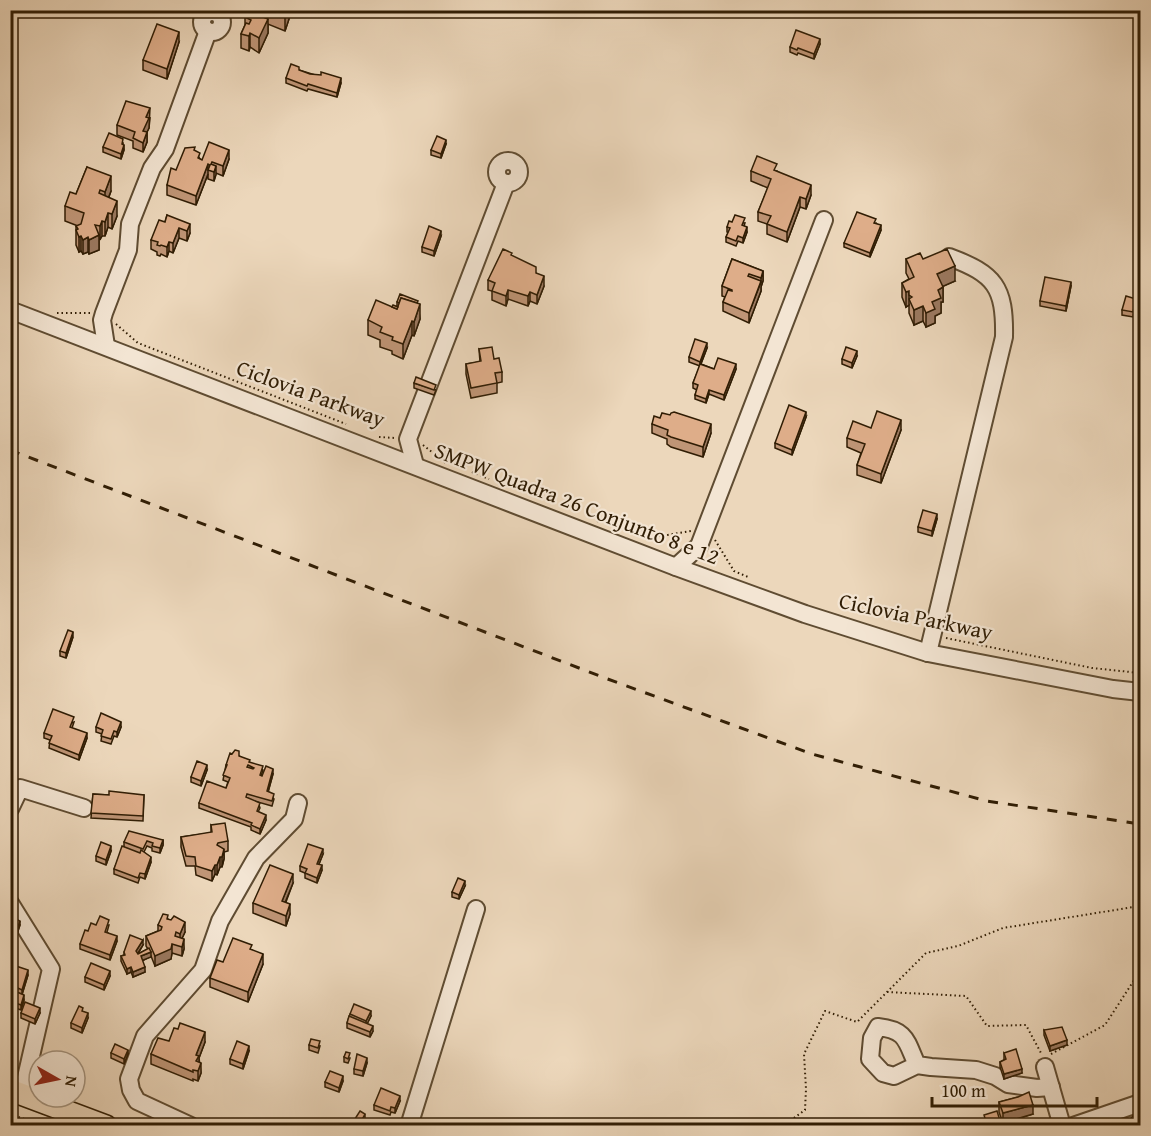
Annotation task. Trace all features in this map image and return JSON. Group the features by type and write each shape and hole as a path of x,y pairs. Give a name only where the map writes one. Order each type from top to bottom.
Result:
{"main road":[{"path":"16,1093 106,1125"}],"street":[{"path":"106,346 103,317 128,250 130,224 153,168 165,149 208,31"},
{"path":"415,465 408,440 506,183"},
{"path":"676,567 701,539 824,220"},
{"path":"928,653 1004,337 1004,312 996,285 972,266 949,257"},
{"name":"SMPW Quadra 26 Conjunto 8 e 12","path":"10,310 380,445 415,465 676,567 805,614 928,653 1140,692"},
{"path":"81,336 103,317"},
{"path":"380,445 408,440"},
{"path":"701,539 704,577"},
{"path":"10,809 20,788 84,808"},
{"path":"190,1125 172,1121 137,1101 130,1090 129,1079 145,1036 203,970 220,921 256,858 294,819 298,803"},
{"path":"10,903 51,969 16,1093"},
{"path":"409,1125 476,909"},
{"path":"917,1065 976,1070 995,1076 1008,1084 1037,1088 1051,1087"},
{"path":"1045,1067 1062,1125"},
{"path":"1073,1125 1140,1103"}],"path":[{"path":"55,314 103,317"},
{"name":"Ciclovia Parkway","path":"103,317 138,343 355,428"},
{"name":"Ciclovia Parkway","path":"380,445 408,440 422,444 451,467"},
{"path":"472,472 492,481"},
{"path":"590,520 662,536 688,531 701,539 717,542 734,571 754,580"},
{"name":"Ciclovia Parkway","path":"932,636 1092,668 1140,673"},
{"path":"783,1125 805,1110 804,1054 825,1011 856,1022 926,953 958,946 1003,928 1140,906"},
{"path":"887,992 966,996 987,1026 1026,1025 1043,1058 1105,1025 1140,971"},
{"path":"10,1114 44,1125"}],"building":[{"path":"254,10 265,10 263,17 268,19 259,38 250,33 249,36 241,34 246,23 249,24 251,20 245,17 247,11 253,13"},
{"path":"270,10 287,10 285,17"},
{"path":"157,24 179,32 167,69 143,60"},
{"path":"796,30 820,39 814,54 790,47"},
{"path":"291,64 310,74 321,75 321,72 341,78 337,93 286,78"},
{"path":"126,101 150,108 146,117 149,118 143,131 147,132 143,143 133,138 135,132 117,125"},
{"path":"109,133 123,139 121,154 103,147"},
{"path":"437,136 446,140 441,154 431,150"},
{"path":"209,142 229,150 223,166 212,162 211,164 216,166 214,172 208,170 210,165 208,164 196,196 167,185 171,168 176,170 185,148 195,147 194,150 200,153 198,158 202,160"},
{"path":"757,156 777,164 774,170 811,185 806,199 800,197 787,232 767,224 771,216 758,212 771,179 751,171"},
{"path":"87,167 111,176 105,192 100,190 99,193 117,201 112,214 108,213 105,222 102,221 100,226 95,225 99,235 83,240 81,236 79,237 76,226 81,224 84,213 65,206 70,192 76,194"},
{"path":"857,212 876,219 874,223 881,225 870,253 844,243"},
{"path":"167,215 190,224 187,231 179,228 173,243 169,242 167,247 157,245 158,242 151,240 159,220 165,222"},
{"path":"735,215 745,218 742,225 747,227 743,238 738,236 736,241 726,237 730,228 727,227 729,221 732,222"},
{"path":"429,226 441,231 434,251 422,247"},
{"path":"503,249 536,267 536,273 544,276 537,295 530,292 528,296 508,290 506,296 492,291 495,283 488,280"},
{"path":"947,249 955,266 937,274 943,287 938,290 941,298 932,302 935,309 926,313 923,306 914,310 909,299 912,297 909,291 906,292 902,283 914,277 906,259 920,253 923,259"},
{"path":"732,259 763,271 761,278 749,274 748,276 761,281 749,313 723,302 728,290 732,291 722,286"},
{"path":"1045,277 1071,282 1066,306 1040,301"},
{"path":"400,294 418,301 417,303 401,298 399,303 397,302"},
{"path":"1126,296 1136,299 1133,312 1122,310"},
{"path":"401,298 420,304 403,344 380,332 382,327 368,320 376,300 397,309"},
{"path":"695,339 707,343 700,362 689,357"},
{"path":"492,347 494,359 499,358 502,372 495,373 497,383 471,388 466,364 481,361 479,349"},
{"path":"846,347 857,351 852,363 842,359"},
{"path":"718,358 736,364 724,395 709,390 706,399 695,395 698,385 693,383 700,364 714,369"},
{"path":"416,377 436,385 434,390 414,383"},
{"path":"789,405 806,412 792,450 775,443"},
{"path":"877,411 901,420 881,474 857,465 865,444 847,438 853,421 871,428"},
{"path":"674,412 711,424 703,447 671,437 667,435 668,430 652,424 654,416 660,418 662,413 670,415"},
{"path":"923,510 937,514 932,531 918,527"},
{"path":"68,630 73,632 66,653 60,651"},
{"path":"53,709 74,717 70,727 87,733 79,755 49,743 52,736 44,733"},
{"path":"101,713 121,722 111,739 101,736 103,730 96,727"},
{"path":"235,750 239,751 239,756 263,766 260,775 262,776 266,766 273,769 267,791 274,794 272,801 247,794 246,797 260,803 257,811 266,815 260,829 251,825 252,823 199,803 207,781 226,788 230,778 223,775 230,753 232,754"},
{"path":"197,761 207,765 201,781 191,777"},
{"path":"109,791 144,795 143,816 91,813 93,794 109,795"},
{"path":"225,823 228,841 217,845 224,849 217,865 212,871 196,866 195,857 186,856 181,837 212,832 211,825"},
{"path":"129,831 163,840 160,848 152,846 153,843 147,841 143,849 124,842"},
{"path":"101,842 111,846 106,860 96,856"},
{"path":"308,844 323,849 317,864 322,865 317,878 305,873 307,869 300,866"},
{"path":"122,846 140,853 141,850 151,857 145,874 140,873 138,878 114,869"},
{"path":"270,865 293,874 282,901 290,904 286,916 253,903"},
{"path":"458,878 465,881 459,895 452,892"},
{"path":"10,914 20,921 15,935 10,933 12,920 10,921"},
{"path":"163,914 168,915 167,919 171,920 174,916 185,922 180,934 176,932 175,936 184,939 182,947 172,944 171,949 155,956 146,936 161,930 162,927 158,925"},
{"path":"100,916 109,920 105,932 117,936 110,955 80,944 85,930 88,931 91,923 96,925"},
{"path":"130,935 143,940 136,951 138,954 149,948 151,952 141,956 145,967 133,972 131,967 127,969 121,956 125,955"},
{"path":"233,938 252,945 250,949 263,954 248,992 210,978 217,960 223,962"},
{"path":"91,963 110,971 104,985 85,977"},
{"path":"10,964 28,970 22,990 18,988 17,992 24,995 21,1005 10,1001"},
{"path":"25,1002 40,1008 35,1019 21,1013"},
{"path":"354,1004 371,1011 366,1021 350,1014"},
{"path":"79,1006 83,1008 82,1011 88,1013 82,1028 71,1023"},
{"path":"349,1016 373,1026 370,1032 347,1023"},
{"path":"180,1023 205,1032 196,1055 199,1056 196,1061 201,1063 198,1071 193,1070 193,1072 151,1054 158,1038 169,1041 174,1028 178,1029"},
{"path":"1062,1027 1067,1040 1050,1046 1044,1030"},
{"path":"311,1039 320,1041 318,1048 309,1045"},
{"path":"237,1041 249,1046 243,1064 230,1059"},
{"path":"115,1044 128,1050 124,1059 111,1053"},
{"path":"1016,1049 1022,1069 1004,1074 1000,1062 1006,1059 1004,1053"},
{"path":"346,1052 350,1053 348,1059 344,1057"},
{"path":"357,1054 367,1058 363,1071 354,1069"},
{"path":"330,1071 343,1076 339,1088 325,1082"},
{"path":"381,1088 400,1096 395,1108 391,1107 390,1111 374,1105"},
{"path":"1029,1092 1033,1105 1003,1113 999,1102"},
{"path":"360,1111 365,1114 359,1125 353,1122"},
{"path":"997,1111 1001,1124 987,1125 984,1115"}],"railway":[{"path":"10,450 605,678 812,754 987,801 1140,824"}]}
